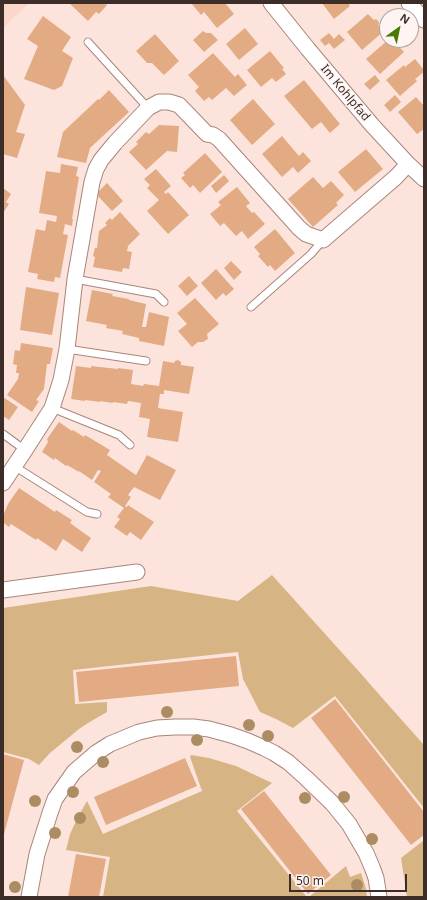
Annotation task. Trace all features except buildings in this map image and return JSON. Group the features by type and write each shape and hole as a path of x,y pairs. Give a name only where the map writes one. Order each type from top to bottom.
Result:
{"street":[{"name":"Im Kohlpfad","path":"271,3 308,50 372,125 408,164 424,178"},
{"path":"409,3 424,20"},
{"path":"3,483 52,408 61,380 67,349 75,279 92,182 96,170 101,160 115,143 148,108 159,102 169,102 179,105 207,134 213,135 219,139 299,228 306,234 323,240 396,177 408,164"},
{"path":"3,590 137,572"},
{"path":"30,897 37,854 50,813 56,799 74,772 96,753 110,744 139,732 157,728 193,727 209,729 231,735 264,748 288,762 306,778 332,803 349,824 372,868 376,878 379,897"}],"lane":[{"path":"88,42 148,108"},
{"path":"251,307 311,254 323,240"},
{"path":"75,279 156,294 164,302"},
{"path":"67,349 146,361"},
{"path":"52,408 119,435 130,445"},
{"path":"3,434 25,450"},
{"path":"14,466 87,512 97,514"}],"shaded area":[{"path":"3,3 29,3 3,28"},
{"path":"272,575 424,745 424,808 335,696 293,728 260,712 243,679 238,652 73,670 75,704 107,702 107,712 79,729 50,753 39,765 29,759 3,752 3,608 151,586 238,601"},
{"path":"191,755 209,758 236,766 272,783 237,811 306,896 310,896 346,866 350,877 361,873 367,897 103,897 110,857 66,850 70,834 87,801 103,834 202,791 190,757"},
{"path":"424,840 424,897 407,897 401,858"}]}
